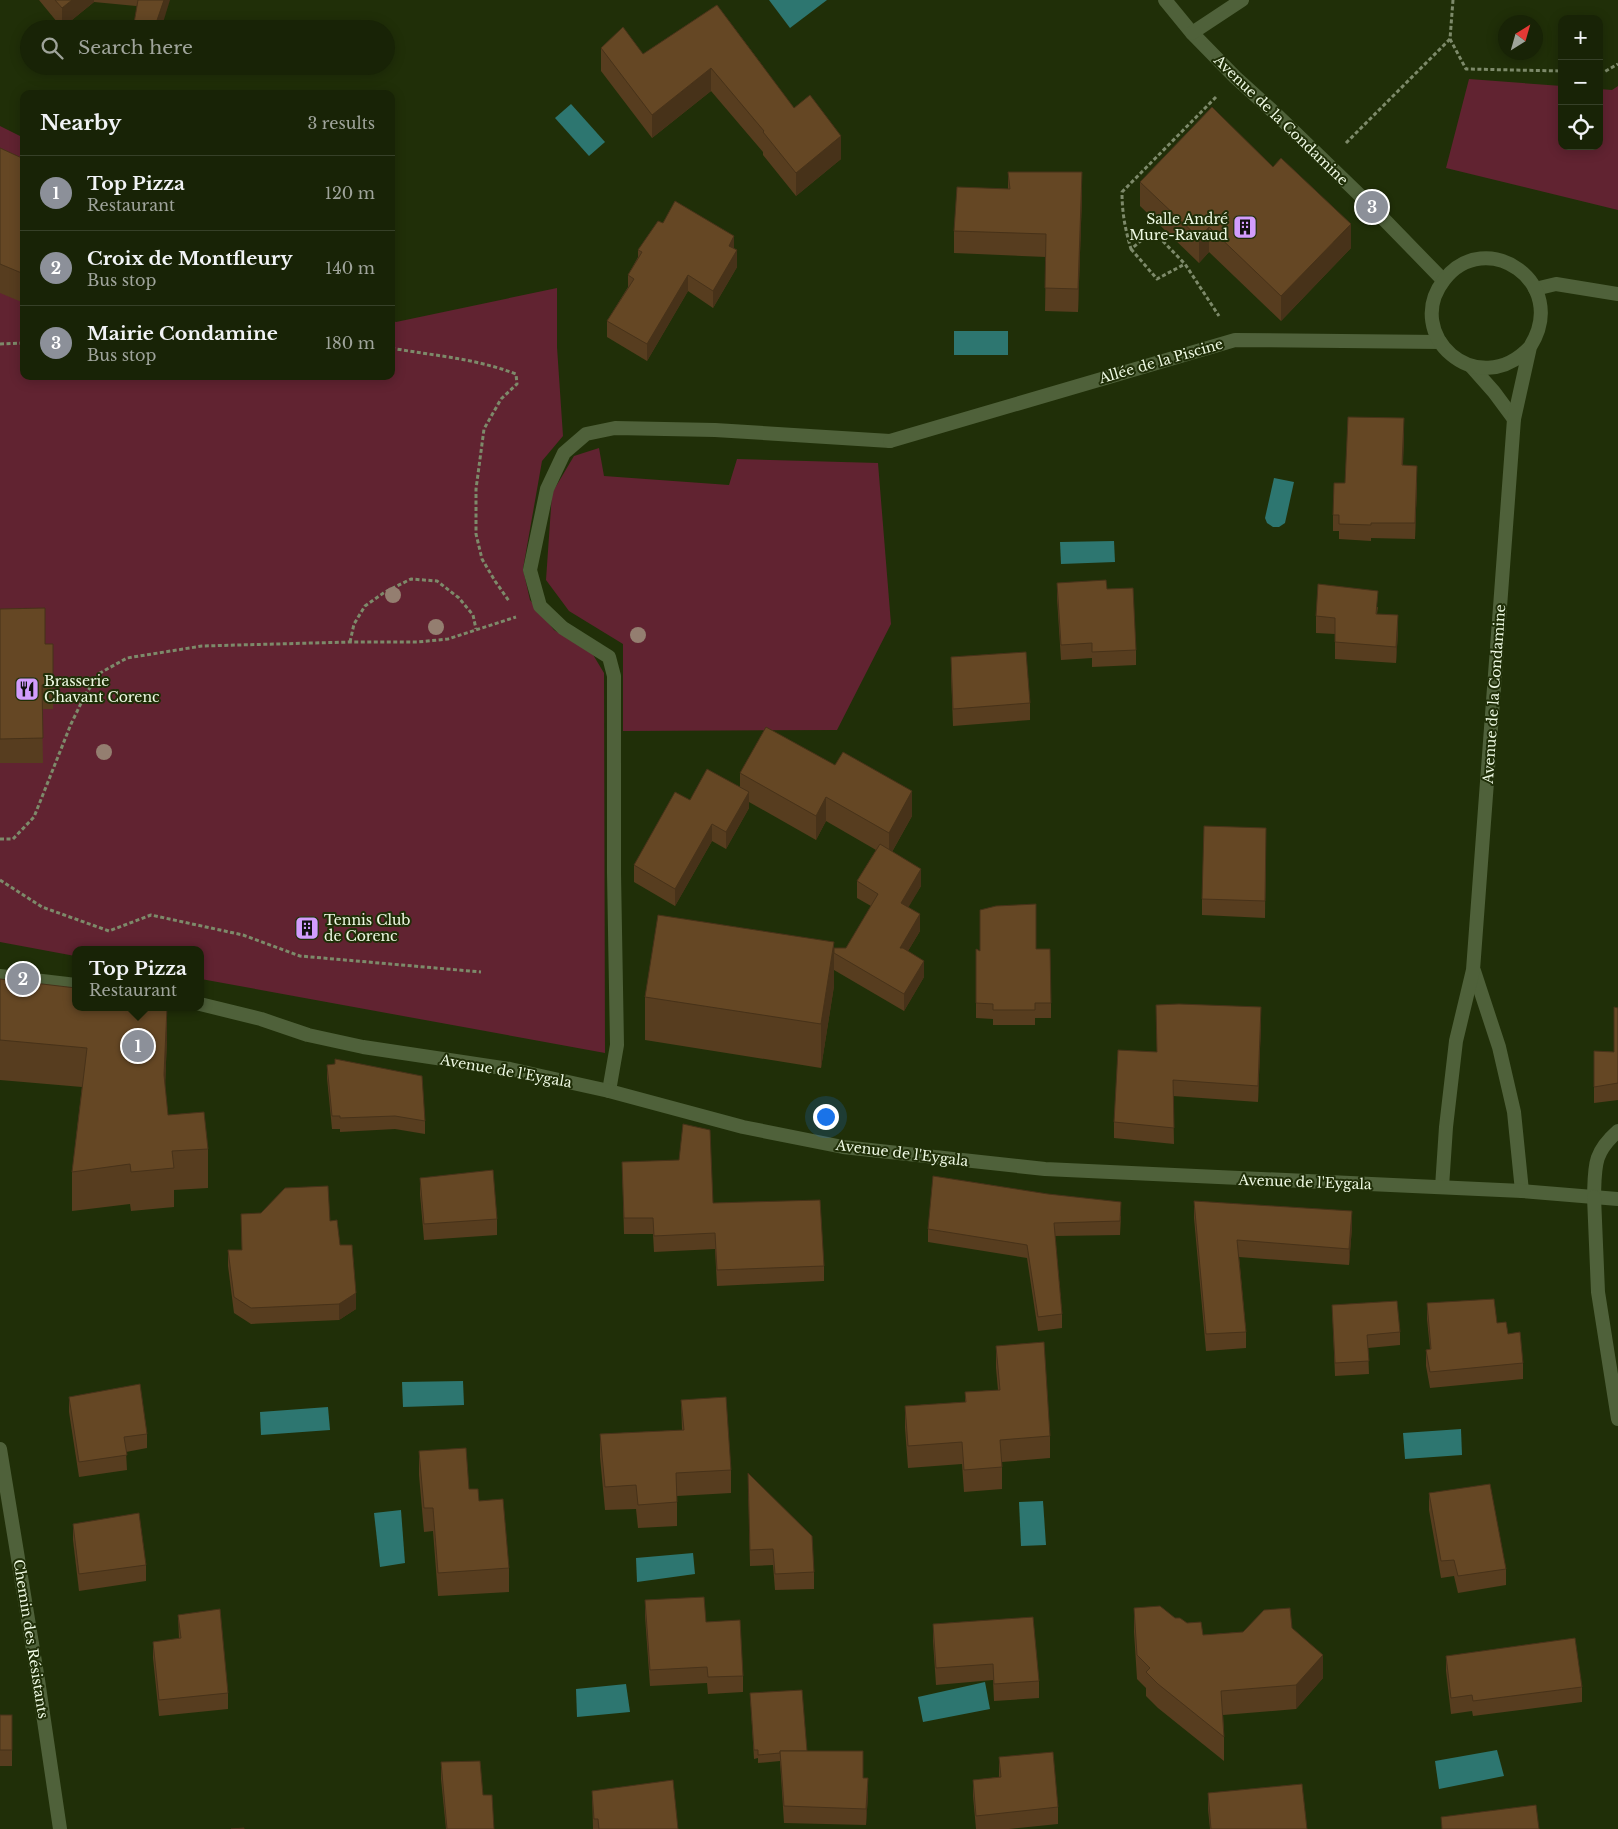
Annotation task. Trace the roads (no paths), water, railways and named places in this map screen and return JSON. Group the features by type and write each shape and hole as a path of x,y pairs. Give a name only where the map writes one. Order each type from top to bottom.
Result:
{"street":[{"name":"Avenue de la Condamine","path":"1165,0 1192,33 1235,77 1277,115 1443,280"},
{"path":"1192,33 1242,0"},
{"name":"Avenue de la Condamine","path":"1487,259 1504,262 1525,275 1535,288 1540,298 1542,319 1536,339 1523,355 1504,366 1493,368 1472,366 1454,357 1440,342 1434,327 1432,311 1434,300 1443,280 1456,268 1470,261 1487,259"},
{"path":"1535,288 1556,284 1618,294"},
{"name":"Allée de la Piscine","path":"609,1091 617,1045 614,873 614,676 609,657 564,628 540,606 530,570 547,489 564,453 586,434 615,428 715,430 890,442 1235,340 1440,342"},
{"name":"Avenue de la Condamine","path":"1442,1187 1446,1127 1456,1042 1474,970 1514,418 1530,347"},
{"name":"Avenue de la Condamine","path":"1472,366 1514,418"},
{"name":"Avenue de la Condamine","path":"1474,970 1499,1047 1514,1112 1522,1191"},
{"path":"0,976 72,985"},
{"name":"Avenue de l'Eygala","path":"204,1005 262,1019 308,1035 363,1047 510,1069 609,1091 743,1127 853,1148 1045,1169 1522,1191 1618,1199"},
{"path":"1618,1131 1601,1147 1595,1166 1594,1197 1598,1292 1618,1419"},
{"name":"Chemin des Résistants","path":"0,1449 60,1829"}],"water":[{"path":"769,0 827,0 790,28"},
{"path":"571,104 605,142 589,156 555,118"},
{"path":"954,331 1008,331 1008,355 954,355"},
{"path":"1274,478 1294,482 1285,523 1279,527 1273,527 1267,523 1265,518"},
{"path":"1114,541 1115,562 1061,564 1060,542"},
{"path":"463,1381 464,1405 403,1407 402,1382"},
{"path":"328,1407 330,1430 261,1435 260,1412"},
{"path":"1461,1429 1462,1455 1405,1459 1403,1433"},
{"path":"1043,1501 1046,1545 1021,1546 1019,1502"},
{"path":"401,1510 405,1563 380,1567 374,1513"},
{"path":"693,1553 695,1574 637,1582 636,1558"},
{"path":"985,1682 990,1709 923,1722 918,1697"},
{"path":"626,1684 630,1712 577,1717 576,1689"},
{"path":"1497,1750 1504,1776 1439,1789 1435,1761"}],"place":[{"name":"Mairie Condamine","path":"1372,207"},
{"name":"Salle André Mure-Ravaud","path":"1245,227"},
{"name":"Brasserie Chavant Corenc","path":"27,689"},
{"name":"Tennis Club de Corenc","path":"307,928"},
{"name":"Croix de Montfleury","path":"23,979"},
{"name":"Top Pizza","path":"138,1046"}]}
